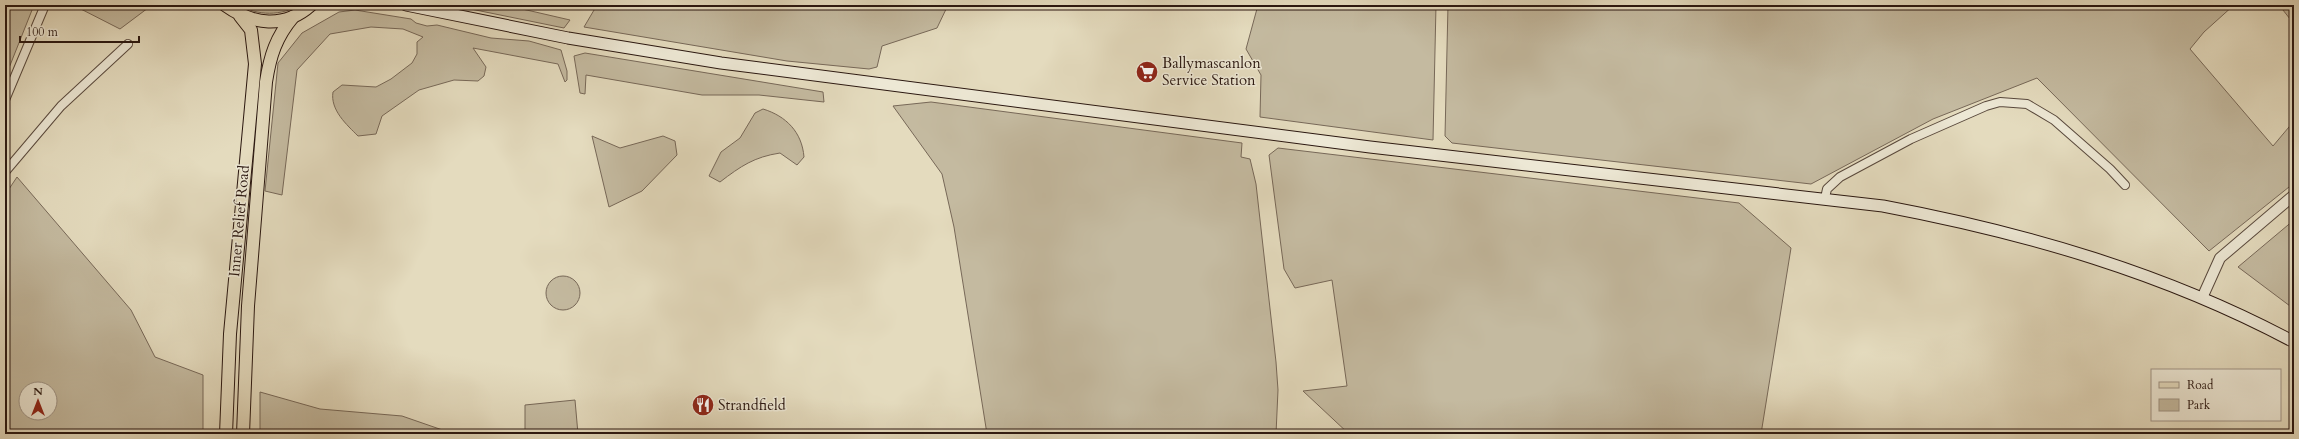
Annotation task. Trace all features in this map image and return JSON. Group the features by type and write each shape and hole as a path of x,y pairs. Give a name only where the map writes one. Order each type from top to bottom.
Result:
{"main road":[{"path":"225,5 240,16 253,20 272,22 293,17 311,5"},
{"path":"406,5 568,38 729,64 1408,152 1825,198 1953,219 2011,233 2119,265 2202,298 2294,342"},
{"name":"Inner Relief Road","path":"226,434 230,334 254,64 252,30 240,16"},
{"name":"Inner Relief Road","path":"243,434 248,306 266,82 269,60 275,44 293,17"}],"street":[{"path":"5,100 45,5"},
{"path":"5,172 61,106 127,46"},
{"path":"1825,198 1827,189 1840,177 1911,139 1986,106 2000,102 2027,104 2054,120 2110,169 2125,185"},
{"path":"2202,298 2220,258 2294,195"}],"green space":[{"path":"5,5 34,5 5,78"},
{"path":"73,5 152,5 120,29"},
{"path":"237,5 302,5 277,13 262,13"},
{"path":"451,5 505,5 570,20 564,28"},
{"path":"597,5 948,5 937,28 882,46 877,67 869,69 787,61 584,27"},
{"path":"1258,5 1436,5 1433,140 1260,117 1261,75 1246,49"},
{"path":"1448,5 2234,5 2204,32 2190,49 2273,146 2294,121 2294,183 2209,251 2037,78 1933,119 1811,184 1452,143 1445,136"},
{"path":"2279,5 2294,5 2294,24"},
{"path":"355,10 411,19 416,23 427,26 437,25 491,38 529,41 561,50 567,71 567,80 565,82 558,64 473,48 486,67 484,76 478,81 454,80 419,90 382,116 376,134 358,136 340,117 334,105 333,92 342,85 376,87 391,79 412,63 417,54 417,42 423,37 403,29 371,27 330,34 297,70 282,195 265,191 278,63 302,33 339,12"},
{"path":"585,53 823,92 824,102 759,95 702,95 586,75 585,94 580,93 574,56"},
{"path":"931,102 1242,143 1241,157 1250,159 1256,184 1276,362 1278,390 1276,434 987,434 954,227 942,174 893,106"},
{"path":"763,109 779,116 791,126 800,140 804,157 797,165 780,153 763,157 748,163 720,182 709,176 721,152 740,138 755,113"},
{"path":"592,136 620,148 663,136 675,141 677,155 642,191 609,207"},
{"path":"1278,148 1739,203 1791,248 1761,434 1349,434 1303,391 1347,386 1332,280 1295,288 1284,269 1269,155"},
{"path":"17,177 131,310 155,357 203,375 203,434 5,434 5,195"},
{"path":"2294,220 2294,309 2238,267"},
{"path":"560,276 566,276 570,277 577,283 580,293 579,300 573,307 566,310 560,310 556,309 549,303 546,296 546,290 547,286 553,279"},
{"path":"260,392 320,409 402,416 454,434 260,434"},
{"path":"575,400 578,434 525,434 525,405"}],"place":[{"name":"Ballymascanlon Service Station","path":"1147,72"},
{"name":"Strandfield","path":"703,405"}]}
